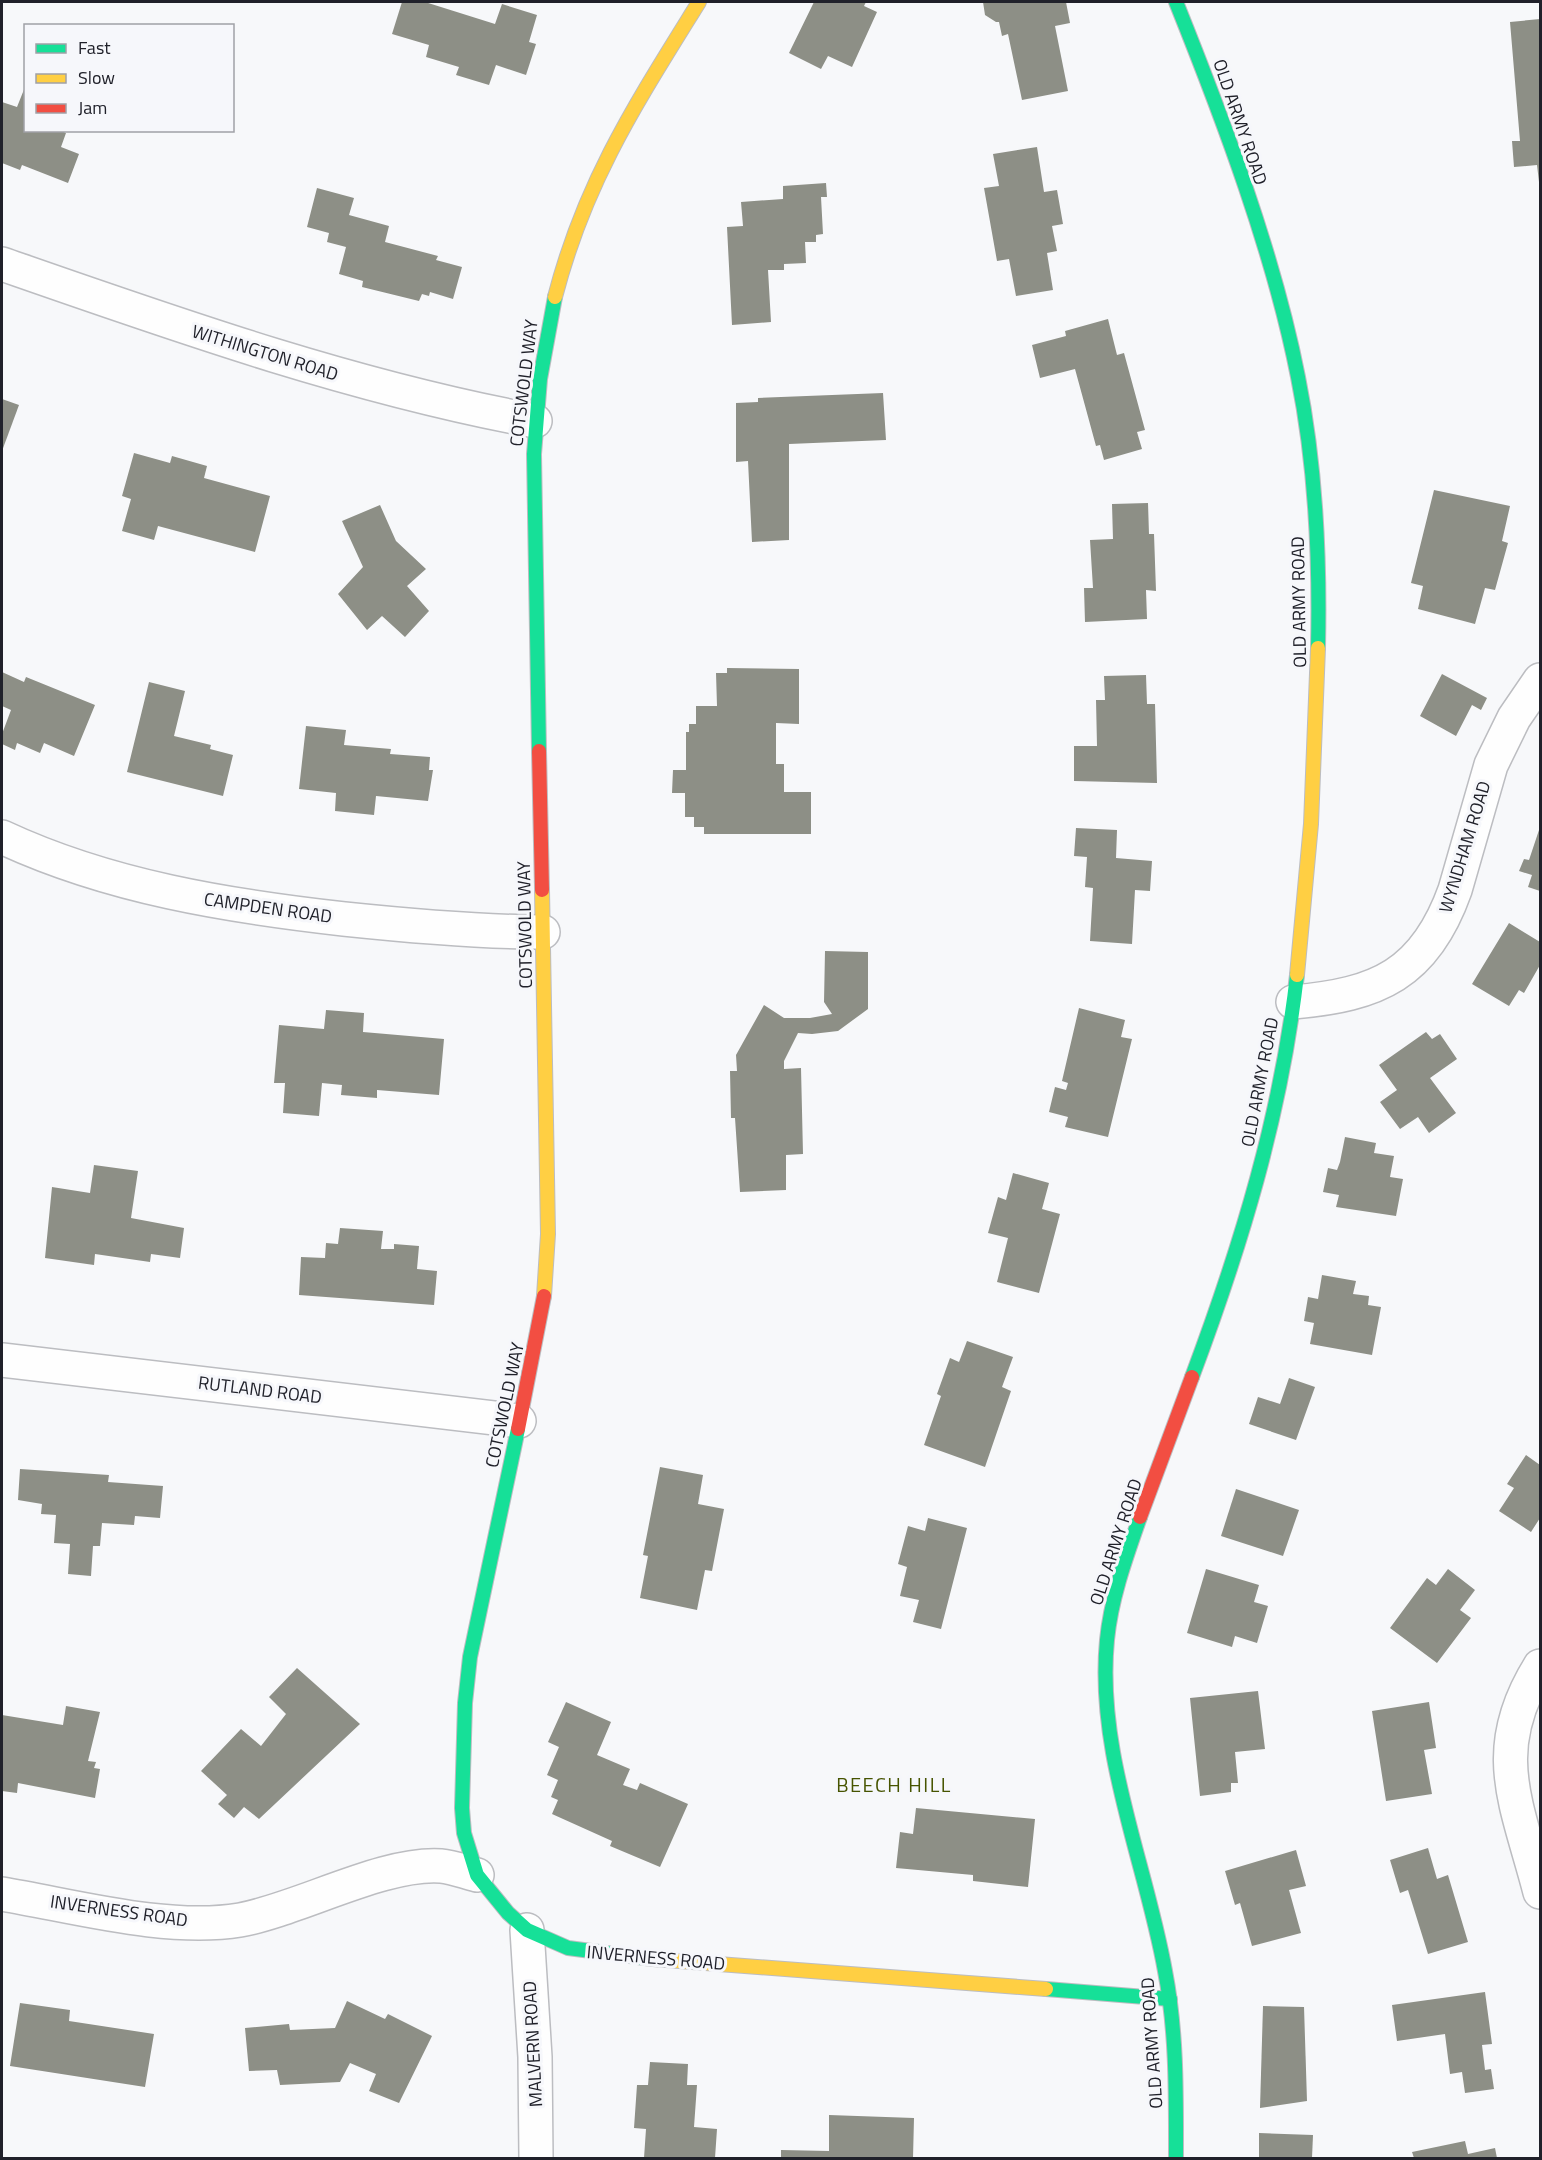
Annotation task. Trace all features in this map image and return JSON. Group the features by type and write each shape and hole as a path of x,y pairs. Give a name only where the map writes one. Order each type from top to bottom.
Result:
{"street":[{"name":"COTSWOLD WAY","path":"477,1875 464,1833 462,1809 465,1703 470,1658 543,1307 548,1244 535,421 552,305 583,207 604,162 699,2"},
{"name":"OLD ARMY ROAD","path":"1176,2 1216,104 1279,295 1302,400 1311,457 1316,517 1318,680 1311,836 1287,1055 1274,1120 1252,1202 1127,1555 1111,1614 1107,1644 1108,1705 1118,1769 1162,1950 1170,1999 1174,2047 1176,2158"},
{"name":"WITHINGTON ROAD","path":"2,264 286,361 396,391 535,421"},
{"name":"WYNDHAM ROAD","path":"1293,1002 1340,996 1380,984 1412,963 1426,949 1448,910 1491,765 1514,718 1540,680"},
{"name":"CAMPDEN ROAD","path":"2,837 98,873 161,891 241,906 406,926 543,932"},
{"name":"RUTLAND ROAD","path":"2,1360 519,1421"},
{"path":"1540,1666 1517,1709 1509,1750 1517,1806 1540,1892"},
{"name":"INVERNESS ROAD","path":"2,1894 154,1920 218,1922 264,1914 400,1872 441,1866 477,1875 492,1896 527,1930 568,1948 615,1956 1170,1999"},
{"name":"MALVERN ROAD","path":"527,1930 535,2057 536,2158"}],"building":[{"path":"402,2 425,2 495,24 502,4 537,15 529,42 536,44 526,75 496,65 489,85 456,75 459,67 426,57 429,45 392,34"},
{"path":"814,2 866,2 864,6 877,12 852,67 828,56 821,69 789,53"},
{"path":"983,2 1066,2 1070,23 1055,26 1068,91 1022,100 1008,34 1002,36 999,22 985,15"},
{"path":"1540,19 1539,182 1537,165 1514,167 1512,141 1520,141 1510,22"},
{"path":"24,90 24,132 66,133 61,147 79,154 68,183 22,165 20,170 2,163 2,102 17,107"},
{"path":"1037,147 1044,192 1057,190 1063,224 1052,226 1057,251 1047,253 1053,290 1016,296 1009,259 997,261 984,188 999,186 993,154"},
{"path":"826,183 827,197 821,197 823,234 816,235 816,242 805,242 806,263 784,264 784,270 768,270 771,322 732,325 727,227 743,226 741,202 783,199 783,186"},
{"path":"317,188 354,198 349,215 389,226 385,242 438,256 436,260 462,267 453,299 430,292 429,296 422,294 419,301 362,287 363,281 339,274 346,247 327,242 329,233 307,227"},
{"path":"1108,319 1117,355 1124,353 1145,430 1137,432 1142,449 1104,460 1100,445 1096,446 1075,369 1040,378 1032,345 1066,336 1065,331"},
{"path":"883,393 886,440 789,444 789,540 752,542 748,461 736,462 736,403 758,402 758,398"},
{"path":"2,399 19,405 2,451"},
{"path":"134,453 170,463 172,456 207,466 204,478 270,496 255,552 158,526 154,540 122,531 131,499 122,496"},
{"path":"1434,490 1510,506 1502,541 1508,543 1495,590 1485,588 1475,624 1418,609 1423,586 1411,583"},
{"path":"1148,503 1149,534 1154,534 1156,591 1146,590 1147,619 1085,622 1084,588 1093,588 1090,540 1113,539 1112,504"},
{"path":"380,505 396,541 426,569 407,586 429,611 405,637 382,616 367,630 338,594 363,567 342,521"},
{"path":"727,668 799,669 799,724 776,723 776,764 784,764 784,792 811,792 811,834 704,834 704,827 694,827 694,817 685,817 685,793 672,793 673,770 686,770 686,732 689,732 689,724 696,724 696,706 717,706 716,673 727,673"},
{"path":"2,672 24,682 26,677 95,705 74,756 44,743 40,753 17,743 15,750 2,744 2,734 11,710 2,706"},
{"path":"1442,674 1487,698 1481,710 1472,705 1456,736 1420,716"},
{"path":"1146,675 1147,704 1155,704 1157,783 1074,781 1074,746 1097,746 1096,700 1105,700 1104,676"},
{"path":"149,682 185,691 174,736 211,745 210,749 233,755 223,796 127,772"},
{"path":"306,726 346,730 344,745 391,749 390,754 430,757 429,770 433,770 428,801 376,796 374,815 335,811 336,793 299,789"},
{"path":"1540,827 1540,891 1528,887 1532,875 1519,871 1524,859 1529,860"},
{"path":"1076,828 1117,830 1116,858 1152,861 1150,891 1135,890 1132,944 1090,941 1093,888 1085,887 1087,857 1074,856"},
{"path":"1509,923 1540,942 1540,965 1524,993 1519,990 1509,1006 1472,984"},
{"path":"825,951 868,952 868,1009 838,1031 798,1033 784,1061 784,1069 801,1068 803,1154 786,1155 786,1190 740,1192 735,1118 731,1118 730,1071 737,1071 736,1055 764,1005 784,1018 810,1018 832,1014 824,1002"},
{"path":"1079,1008 1125,1020 1121,1037 1132,1039 1108,1137 1065,1127 1068,1117 1049,1112 1055,1087 1066,1090 1068,1083 1062,1081"},
{"path":"326,1010 364,1013 363,1032 444,1039 439,1095 377,1090 377,1098 341,1095 342,1085 322,1083 319,1116 283,1113 285,1083 274,1083 279,1025 324,1029"},
{"path":"1426,1032 1432,1039 1440,1034 1457,1059 1430,1078 1456,1113 1429,1133 1418,1117 1400,1129 1380,1102 1397,1090 1379,1065"},
{"path":"1345,1137 1376,1143 1374,1153 1394,1156 1390,1177 1403,1179 1396,1216 1336,1207 1339,1195 1323,1192 1328,1168 1337,1170"},
{"path":"94,1165 138,1171 131,1218 184,1228 180,1258 151,1254 150,1262 95,1254 94,1265 45,1258 52,1187 90,1193"},
{"path":"1013,1173 1049,1183 1042,1209 1060,1214 1039,1293 997,1282 1008,1238 988,1233 998,1197 1006,1200"},
{"path":"340,1228 383,1231 381,1249 394,1249 394,1244 419,1246 417,1269 437,1271 434,1305 299,1295 301,1257 325,1258 326,1243 338,1244"},
{"path":"1322,1275 1356,1281 1353,1294 1369,1296 1368,1305 1381,1307 1372,1355 1310,1344 1314,1323 1304,1321 1308,1297 1318,1299"},
{"path":"967,1341 1013,1357 1002,1387 1011,1391 985,1467 924,1445 941,1396 937,1394 950,1358 959,1362"},
{"path":"1289,1378 1315,1387 1296,1440 1249,1424 1258,1397 1280,1404"},
{"path":"1526,1455 1540,1465 1540,1518 1531,1532 1499,1511 1514,1488 1507,1484"},
{"path":"660,1467 703,1475 698,1504 724,1509 712,1571 705,1570 697,1610 640,1598 648,1556 643,1555"},
{"path":"20,1469 109,1475 108,1482 163,1486 160,1518 135,1516 134,1525 102,1523 100,1546 93,1546 91,1576 68,1574 70,1544 54,1543 56,1515 41,1514 42,1504 18,1500"},
{"path":"1236,1489 1299,1510 1283,1556 1221,1536"},
{"path":"928,1518 967,1528 941,1629 913,1622 919,1600 900,1596 907,1567 898,1564 908,1526 925,1531"},
{"path":"1206,1569 1259,1585 1254,1602 1268,1606 1257,1643 1235,1636 1232,1647 1187,1633"},
{"path":"1448,1569 1475,1590 1460,1610 1471,1618 1437,1663 1390,1628 1427,1578 1436,1585"},
{"path":"297,1668 360,1724 259,1819 244,1807 234,1818 218,1804 227,1795 201,1771 241,1729 261,1746 286,1714 269,1697"},
{"path":"1258,1691 1265,1749 1235,1752 1238,1783 1231,1783 1231,1792 1200,1796 1190,1698"},
{"path":"566,1702 611,1722 597,1755 630,1769 623,1785 637,1790 640,1783 688,1804 660,1867 610,1846 612,1841 552,1814 558,1800 551,1797 558,1780 547,1775 559,1747 548,1742"},
{"path":"1429,1702 1436,1748 1424,1750 1432,1794 1386,1801 1372,1711"},
{"path":"66,1706 100,1712 88,1761 96,1762 94,1768 100,1769 95,1798 18,1783 17,1793 2,1791 2,1715 63,1725"},
{"path":"916,1808 1035,1819 1028,1887 973,1881 973,1875 896,1868 900,1832 913,1834"},
{"path":"1428,1848 1437,1879 1448,1875 1468,1942 1428,1954 1408,1890 1400,1893 1390,1860"},
{"path":"1296,1850 1306,1886 1289,1890 1301,1933 1252,1946 1240,1903 1235,1905 1225,1871"},
{"path":"1485,1992 1492,2044 1482,2045 1485,2070 1491,2069 1494,2089 1465,2093 1462,2072 1450,2074 1445,2034 1397,2041 1392,2005"},
{"path":"347,2001 385,2019 388,2014 432,2036 399,2103 369,2091 376,2074 350,2063 340,2082 280,2085 277,2070 249,2071 245,2028 289,2024 290,2030 335,2028"},
{"path":"20,2003 70,2010 69,2021 154,2034 145,2087 10,2066"},
{"path":"1263,2006 1304,2007 1307,2101 1260,2108"},
{"path":"650,2062 688,2064 687,2085 697,2085 694,2127 717,2129 715,2158 644,2158 646,2129 634,2128 637,2085 648,2085"},
{"path":"829,2115 914,2118 913,2158 781,2158 781,2150 829,2151"},
{"path":"1259,2133 1313,2135 1312,2158 1259,2158"},
{"path":"1465,2141 1468,2154 1495,2148 1497,2158 1414,2158 1412,2152"}],"traffic: fast":[{"path":"1176,2 1246,187 1288,330 1304,411 1313,478 1316,512 1318,648"},
{"path":"539,751 534,454 540,379 555,297"},
{"path":"1192,1377 1227,1279 1257,1179 1281,1078 1297,975"},
{"path":"518,1429 470,1657 465,1703 462,1808 464,1833 477,1875 508,1913 527,1930 568,1948 653,1959"},
{"path":"1140,1517 1112,1609 1107,1640 1106,1682 1109,1724 1116,1766 1157,1930 1169,1994 1175,2064 1176,2158"},
{"path":"1046,1989 1170,1999"}],"traffic: slow":[{"path":"555,297 567,255 597,179 634,109 699,2"},
{"path":"1297,975 1311,824 1318,648"},
{"path":"542,890 548,1234 544,1296"},
{"path":"653,1959 1046,1989"}],"traffic: jam":[{"path":"539,751 542,890"},
{"path":"518,1429 544,1296"},
{"path":"1140,1517 1192,1377"}],"district":[{"name":"BEECH HILL","path":"894,1785"}]}
